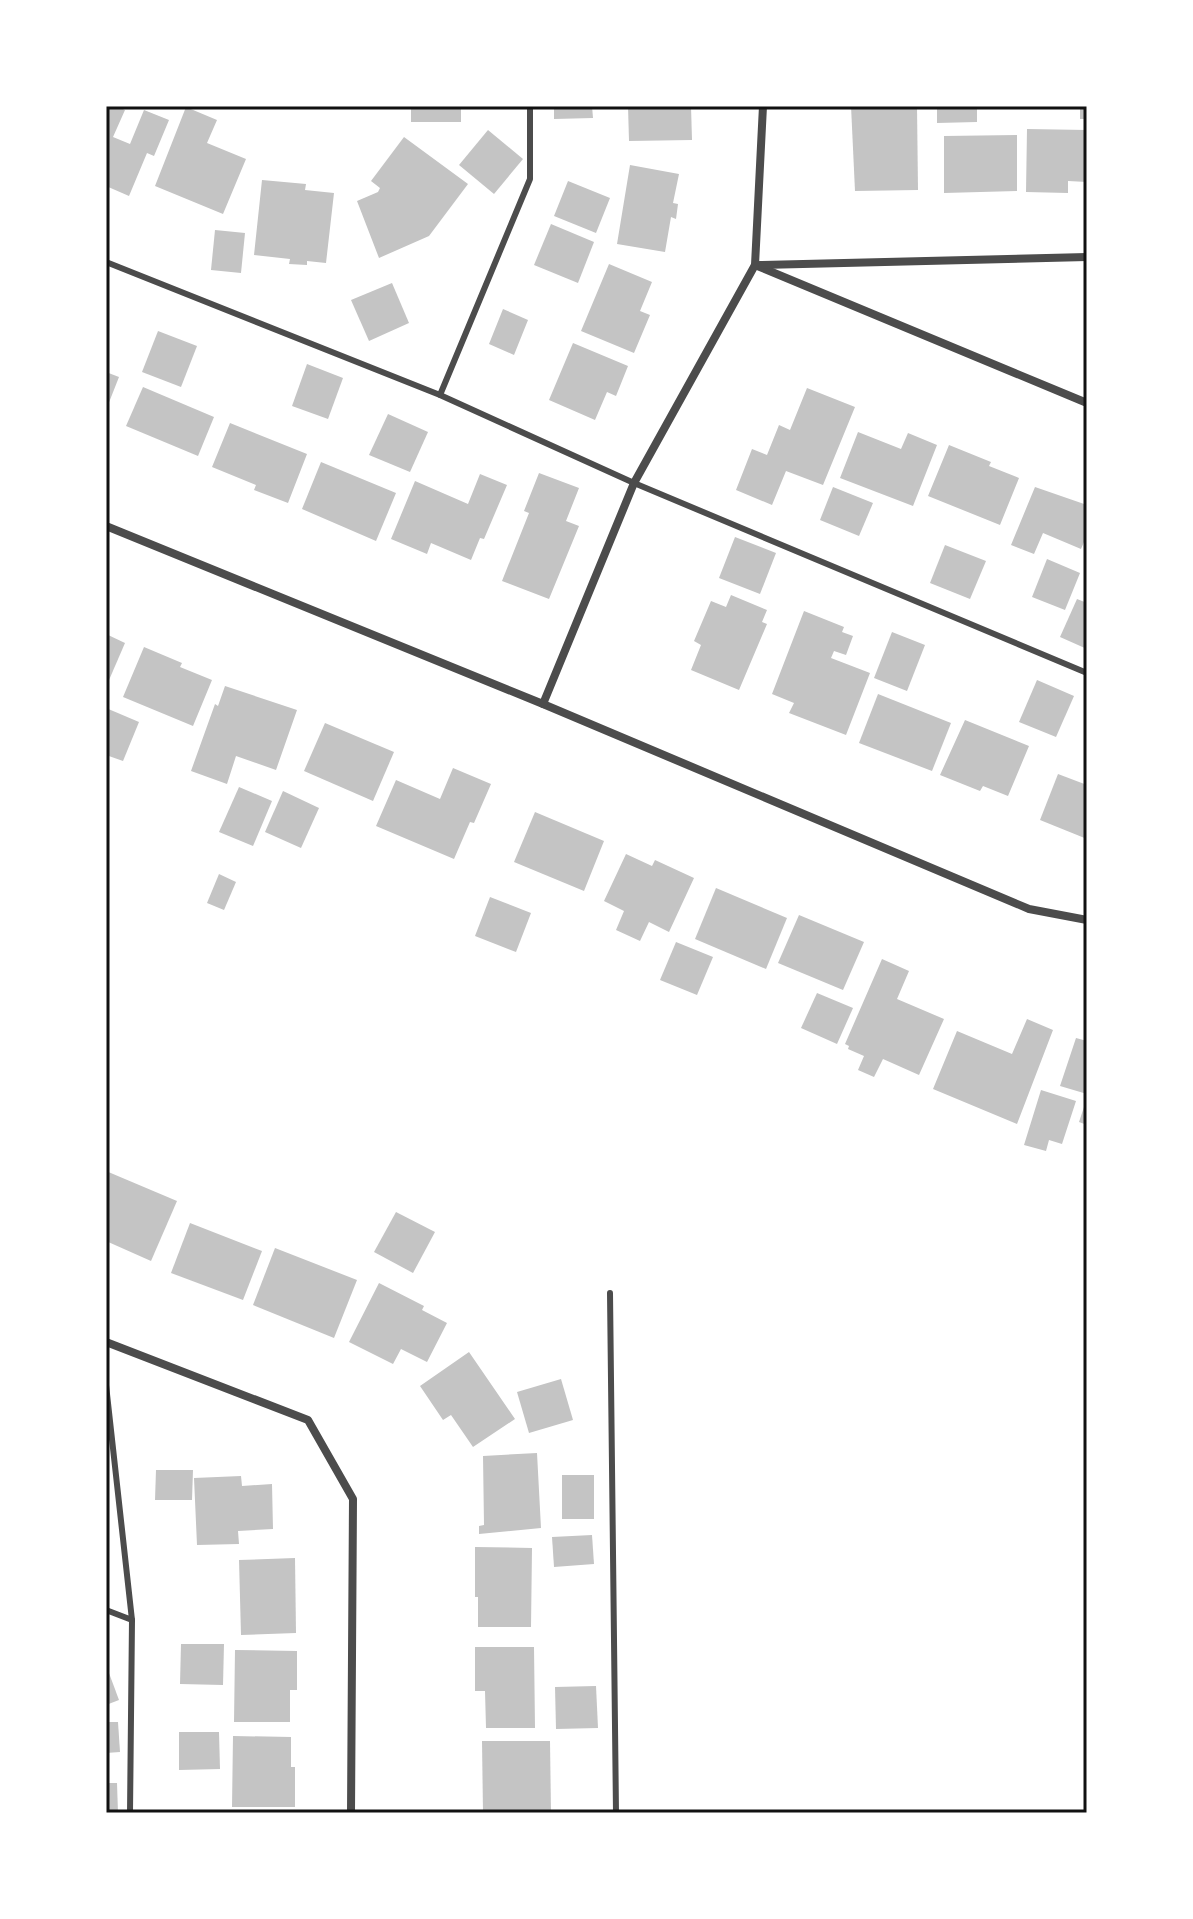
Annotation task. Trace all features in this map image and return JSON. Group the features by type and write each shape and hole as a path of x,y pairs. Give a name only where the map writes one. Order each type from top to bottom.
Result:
{"street":[{"path":"543,704 634,483 755,265 763,106"},
{"path":"755,265 1087,257"},
{"path":"755,265 1087,403"},
{"path":"106,526 543,704 1029,909 1087,920"},
{"path":"106,1342 308,1420 353,1499 351,1813"}],"lane":[{"path":"440,395 530,179 530,106"},
{"path":"106,262 440,395 634,483 1087,673"},
{"path":"610,1293 616,1813"},
{"path":"106,1385 132,1620 130,1813"},
{"path":"106,1610 132,1620"}],"building":[{"path":"106,106 125,110 113,137 130,144 144,110 169,120 154,156 147,153 129,196 106,186"},
{"path":"411,106 461,106 461,122 411,122"},
{"path":"554,106 592,106 593,118 554,119"},
{"path":"628,106 691,106 692,140 629,141"},
{"path":"851,106 917,106 918,190 855,191"},
{"path":"937,106 977,106 977,122 937,123"},
{"path":"1080,106 1087,106 1087,119 1080,119"},
{"path":"186,107 217,120 207,143 246,159 223,214 155,186"},
{"path":"1027,129 1087,130 1087,182 1068,181 1068,193 1026,192"},
{"path":"488,130 523,159 494,194 459,165"},
{"path":"1017,135 1017,191 944,193 944,136"},
{"path":"404,137 468,184 429,236 379,258 357,201 378,192 380,188 371,181"},
{"path":"630,165 679,174 673,203 678,204 676,219 671,217 665,252 617,244"},
{"path":"262,180 306,184 305,190 334,193 326,263 307,261 307,265 289,264 290,259 254,255"},
{"path":"568,181 610,198 596,233 554,216"},
{"path":"551,224 594,242 578,283 534,265"},
{"path":"215,230 245,233 241,273 211,270"},
{"path":"609,264 652,282 640,311 650,315 634,353 581,331"},
{"path":"392,283 409,323 369,341 351,300"},
{"path":"503,309 528,320 514,355 489,344"},
{"path":"158,331 197,346 181,387 142,372"},
{"path":"573,343 628,366 616,396 607,392 595,420 549,400"},
{"path":"307,364 343,378 328,419 292,406"},
{"path":"106,372 119,377 106,410"},
{"path":"143,387 214,417 198,456 126,426"},
{"path":"807,388 855,407 823,485 786,471 772,505 736,490 752,449 767,455 779,425 790,430"},
{"path":"388,414 428,432 410,472 369,455"},
{"path":"230,423 307,454 288,503 254,490 256,485 212,467"},
{"path":"858,432 901,449 908,433 937,445 913,506 840,478"},
{"path":"949,445 991,462 989,466 1019,478 1000,525 928,496"},
{"path":"321,462 396,493 376,541 302,509"},
{"path":"539,473 579,488 566,521 579,526 549,599 502,581 529,513 524,511"},
{"path":"480,474 507,485 484,539 480,538 471,560 431,543 427,554 391,539 415,481 468,504"},
{"path":"833,487 873,503 859,536 820,520"},
{"path":"1035,487 1087,505 1087,535 1081,549 1043,533 1034,554 1011,545"},
{"path":"735,537 776,553 760,594 719,578"},
{"path":"945,545 986,561 970,599 930,583"},
{"path":"1047,559 1080,573 1065,610 1032,597"},
{"path":"731,595 767,610 762,622 767,624 739,690 691,670 701,645 694,641 711,601 726,607"},
{"path":"1077,599 1087,603 1087,649 1060,637"},
{"path":"804,611 844,627 842,632 853,636 846,655 834,651 831,658 870,673 846,735 789,713 794,703 772,694"},
{"path":"892,632 925,645 907,691 874,678"},
{"path":"106,634 125,643 106,687"},
{"path":"144,647 212,680 193,726 123,697"},
{"path":"1037,680 1074,696 1056,737 1019,722"},
{"path":"225,686 297,710 276,770 236,756 227,784 191,771 215,704 218,706"},
{"path":"878,694 951,723 932,771 859,743"},
{"path":"106,708 139,722 123,761 106,755"},
{"path":"965,720 1029,746 1008,796 983,786 980,791 940,775"},
{"path":"325,723 394,752 373,801 304,771"},
{"path":"453,768 491,784 454,859 376,826 396,780 440,799"},
{"path":"1058,774 1087,785 1087,839 1040,820"},
{"path":"239,787 272,801 253,846 219,832"},
{"path":"283,791 319,808 301,848 265,832"},
{"path":"535,812 604,841 584,891 514,862"},
{"path":"626,854 652,866 655,860 694,878 669,932 649,922 640,941 616,930 624,911 604,901"},
{"path":"219,874 236,882 224,910 207,903"},
{"path":"716,888 787,918 766,969 695,939"},
{"path":"490,897 531,913 516,952 475,936"},
{"path":"799,915 864,942 843,990 778,963"},
{"path":"676,942 713,957 697,995 660,980"},
{"path":"882,959 909,971 897,999 944,1019 919,1075 883,1059 874,1077 858,1070 864,1056 848,1049 849,1046 845,1044"},
{"path":"817,993 853,1008 837,1044 801,1028"},
{"path":"1027,1019 1053,1030 1017,1124 933,1089 957,1031 1012,1054"},
{"path":"1076,1038 1087,1041 1087,1094 1060,1086"},
{"path":"1041,1090 1076,1101 1062,1144 1049,1140 1046,1151 1024,1145"},
{"path":"1087,1098 1087,1125 1079,1122"},
{"path":"106,1171 177,1201 151,1261 106,1241"},
{"path":"396,1212 435,1232 413,1273 374,1252"},
{"path":"190,1223 262,1251 243,1300 171,1273"},
{"path":"275,1248 357,1280 334,1338 253,1305"},
{"path":"379,1283 424,1306 422,1310 447,1323 427,1362 401,1349 393,1364 349,1342"},
{"path":"469,1352 515,1419 473,1447 451,1415 443,1420 420,1386"},
{"path":"561,1379 573,1420 529,1433 517,1392"},
{"path":"537,1453 541,1528 479,1534 479,1526 484,1525 483,1456"},
{"path":"156,1470 193,1470 192,1500 155,1500"},
{"path":"562,1475 594,1475 594,1519 562,1519"},
{"path":"241,1476 242,1486 272,1484 273,1529 238,1531 239,1544 197,1545 194,1478"},
{"path":"592,1535 594,1564 554,1567 552,1537"},
{"path":"475,1547 532,1548 531,1627 478,1627"},
{"path":"295,1558 296,1633 241,1635 239,1560"},
{"path":"181,1644 224,1644 223,1685 180,1684"},
{"path":"475,1647 534,1647 535,1728 486,1728 485,1691 475,1691"},
{"path":"235,1650 297,1651 297,1690 290,1690 290,1722 234,1722"},
{"path":"106,1665 119,1700 106,1705"},
{"path":"596,1686 598,1728 556,1729 555,1687"},
{"path":"106,1722 118,1722 120,1752 106,1753"},
{"path":"179,1732 219,1732 220,1769 179,1770"},
{"path":"233,1736 291,1737 295,1807 232,1807"},
{"path":"482,1741 550,1741 551,1813 483,1813"},
{"path":"106,1783 117,1783 118,1813 106,1813"}]}
